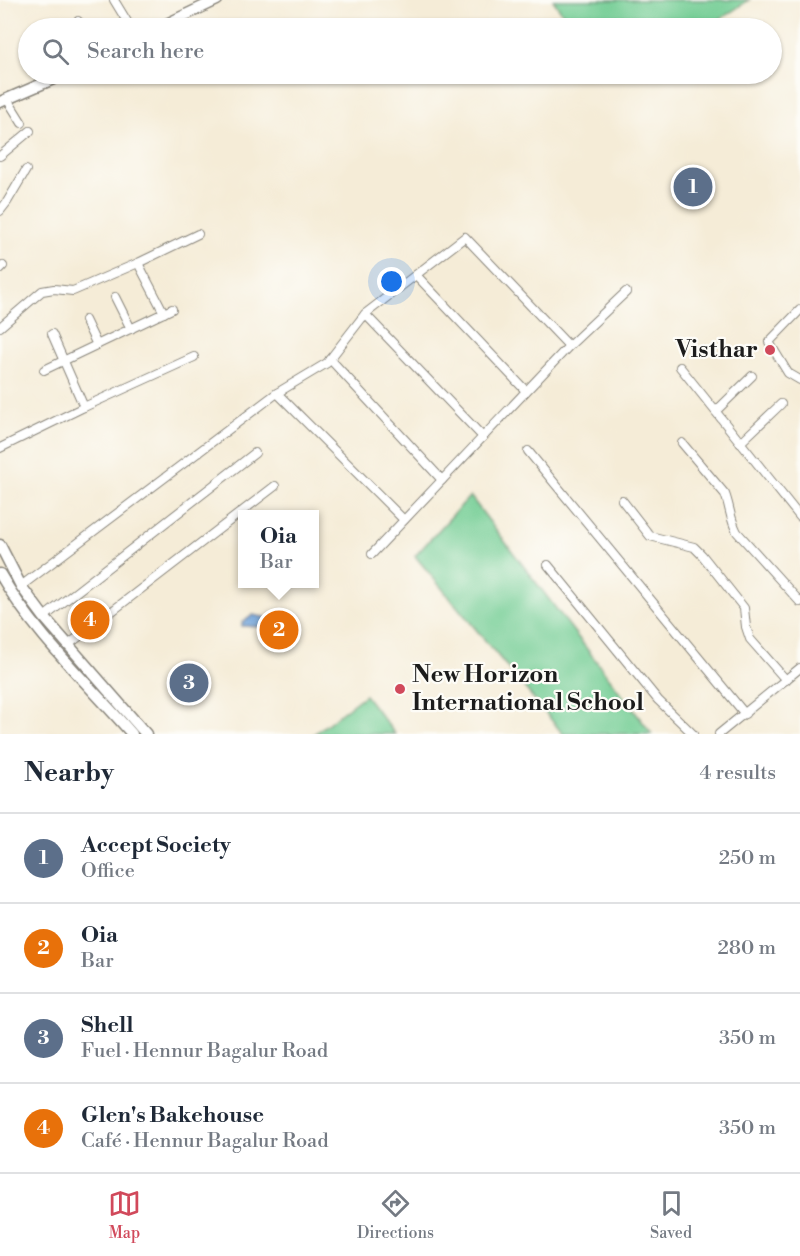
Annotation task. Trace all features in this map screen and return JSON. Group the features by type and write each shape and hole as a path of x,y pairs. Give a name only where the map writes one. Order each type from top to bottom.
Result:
{"main road":[{"path":"179,18 217,0"},
{"path":"4,100 42,84"},
{"path":"0,545 3,570 12,595 73,661 146,734"},
{"path":"3,570 21,586 68,645 73,661 132,734"}],"street":[{"path":"114,0 126,18"},
{"path":"4,100 22,123"},
{"path":"0,156 30,131"},
{"path":"0,211 26,170"},
{"path":"0,327 42,291 73,291 198,234"},
{"path":"21,586 277,393 330,359 365,314 465,237 569,346"},
{"path":"44,370 168,311 138,263"},
{"path":"416,275 526,391"},
{"path":"372,554 569,346 626,292"},
{"path":"115,297 131,329"},
{"path":"800,310 769,342 788,373 800,380"},
{"path":"365,314 483,437"},
{"path":"85,320 97,345"},
{"path":"52,333 84,407"},
{"path":"0,448 194,357"},
{"path":"330,359 442,480"},
{"path":"680,367 800,517"},
{"path":"716,411 752,376"},
{"path":"277,393 404,520"},
{"path":"740,443 781,404"},
{"path":"682,443 725,494 731,522 737,532 800,602"},
{"path":"528,451 745,714"},
{"path":"44,617 255,453"},
{"path":"244,510 275,486"},
{"path":"622,500 650,537 694,547 702,555 744,608 750,639 786,680"},
{"path":"793,508 800,501"},
{"path":"68,645 238,514"},
{"path":"548,565 658,699 693,734"},
{"path":"719,734 800,668"}],"green space":[{"path":"553,0 749,0 722,18 566,18"},
{"path":"470,496 652,734 563,734 415,556"},
{"path":"365,695 395,734 314,734"}],"water":[{"path":"293,614 300,617 286,628 242,626 242,623 253,615 278,620"}],"place":[{"name":"Accept Society","path":"693,187"},
{"name":"Visthar","path":"770,350"},
{"name":"Glen's Bakehouse","path":"90,620"},
{"name":"Oia","path":"279,630"},
{"name":"Shell","path":"189,683"},
{"name":"New Horizon International School","path":"400,689"}]}
